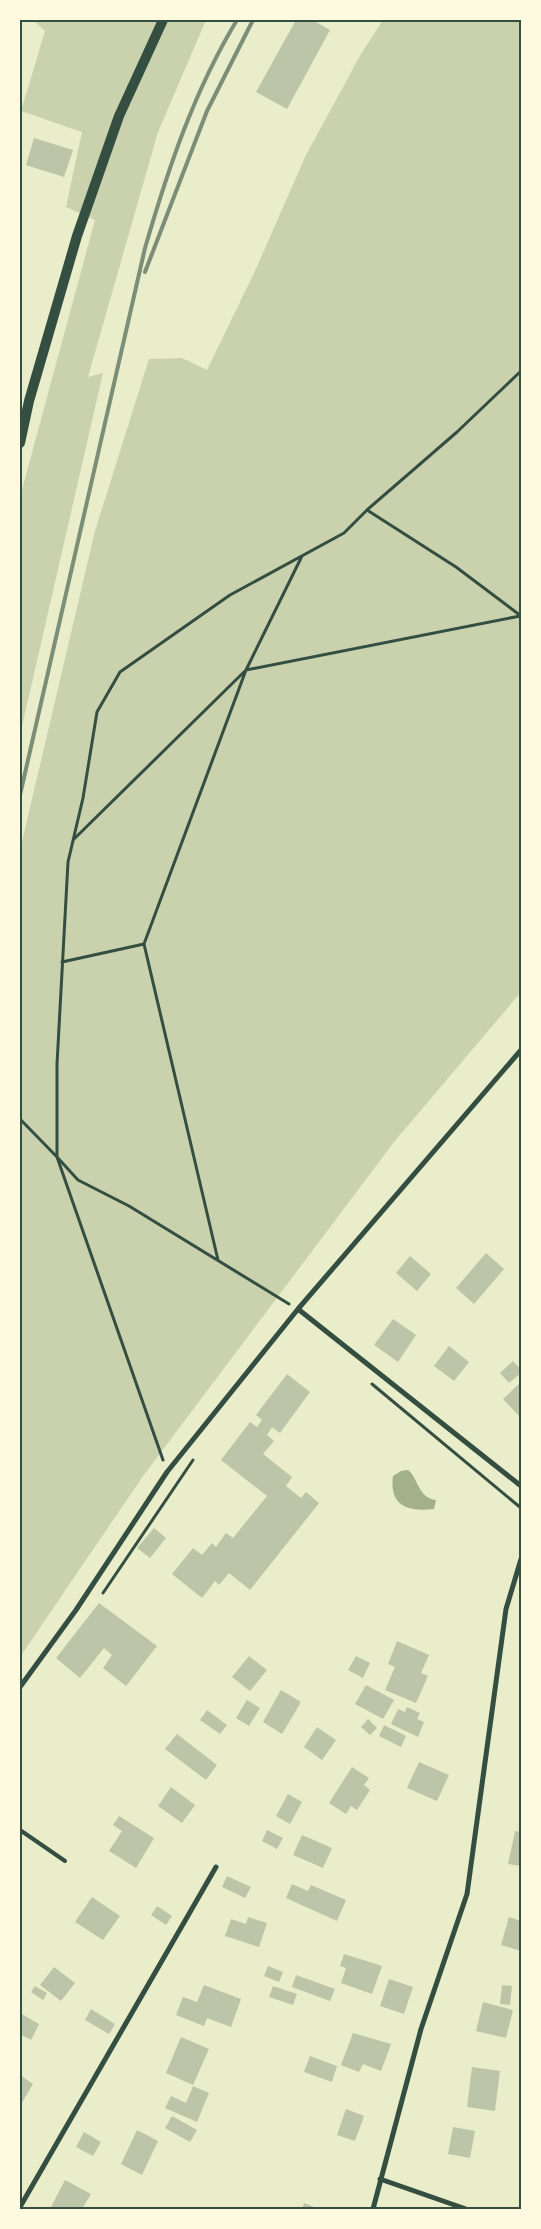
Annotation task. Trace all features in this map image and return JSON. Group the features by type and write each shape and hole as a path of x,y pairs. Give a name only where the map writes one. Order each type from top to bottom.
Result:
{"main road":[{"path":"20,443 29,401 77,236 119,116 163,20"}],"street":[{"path":"20,1687 76,1610 167,1472 298,1310 521,1050"},
{"path":"298,1310 521,1486"},
{"path":"373,2209 421,2029 467,1894 506,1609 521,1559"},
{"path":"20,2207 216,1867"},
{"path":"380,2179 466,2209"}],"lane":[{"path":"20,1830 65,1861"}],"path":[{"path":"167,1472 57,1157 57,1064 68,862 83,798 97,712 120,672 230,595 344,533 367,510 457,432 521,371"},
{"path":"367,510 456,567 521,616"},
{"path":"218,1261 144,944 246,670 302,556"},
{"path":"74,839 246,670 521,616"},
{"path":"62,962 144,944"},
{"path":"20,1119 78,1180 129,1206 298,1310"},
{"path":"368,1381 521,1508"},
{"path":"97,1601 199,1452"}],"shaded area":[{"path":"33,20 206,20 158,132 88,377 103,373 20,735 20,497 95,220 66,207 82,132 21,111 45,31"},
{"path":"383,20 521,20 521,992 394,1142 143,1476 20,1657 20,850 95,531 149,359 182,358 207,370 255,271 306,155 361,54"},
{"path":"408,1470 422,1492 430,1499 436,1500 434,1509 409,1508 397,1500 394,1494 393,1476 401,1471"}],"building":[{"path":"296,20 312,20 330,30 287,109 256,92"},
{"path":"34,138 73,150 64,177 26,165"},
{"path":"486,1253 504,1269 474,1304 456,1288"},
{"path":"410,1256 431,1274 417,1291 396,1273"},
{"path":"393,1319 416,1335 398,1362 374,1345"},
{"path":"449,1346 469,1362 454,1381 434,1366"},
{"path":"513,1361 521,1370 521,1373 509,1383 500,1373"},
{"path":"287,1374 310,1392 280,1433 272,1427 267,1435 274,1441 263,1454 292,1477 286,1486 301,1498 306,1492 319,1503 250,1590 229,1573 219,1585 215,1581 202,1598 172,1574 193,1548 202,1555 212,1543 216,1547 226,1533 233,1538 267,1496 221,1460 250,1422 257,1427 262,1420 256,1415"},
{"path":"521,1382 521,1418 503,1399"},
{"path":"154,1528 166,1538 150,1558 137,1548"},
{"path":"99,1603 157,1646 126,1686 103,1668 112,1655 104,1648 80,1678 56,1658"},
{"path":"397,1641 429,1655 421,1673 428,1676 416,1703 385,1690 395,1667 388,1664"},
{"path":"249,1656 267,1670 250,1691 232,1677"},
{"path":"356,1656 370,1663 363,1678 348,1670"},
{"path":"366,1685 394,1700 383,1719 355,1704"},
{"path":"281,1690 301,1702 282,1734 263,1722"},
{"path":"247,1700 260,1708 249,1726 236,1718"},
{"path":"407,1707 420,1713 417,1719 424,1722 418,1737 391,1724 398,1709 405,1712"},
{"path":"207,1710 227,1725 220,1734 200,1720"},
{"path":"368,1719 377,1728 370,1735 361,1727"},
{"path":"384,1725 406,1736 401,1747 379,1736"},
{"path":"317,1727 336,1740 322,1760 304,1747"},
{"path":"177,1734 217,1765 206,1780 165,1749"},
{"path":"419,1762 449,1775 437,1801 407,1788"},
{"path":"352,1767 369,1778 364,1785 370,1790 357,1810 351,1806 346,1814 329,1803"},
{"path":"171,1787 195,1805 182,1823 158,1806"},
{"path":"288,1794 302,1802 290,1824 276,1816"},
{"path":"119,1816 154,1838 136,1868 109,1851 122,1831 113,1825"},
{"path":"267,1830 283,1838 277,1849 262,1841"},
{"path":"515,1831 521,1832 521,1866 508,1864"},
{"path":"302,1835 332,1848 323,1868 293,1855"},
{"path":"227,1876 251,1887 245,1898 222,1887"},
{"path":"292,1884 308,1891 311,1885 346,1900 337,1921 286,1898"},
{"path":"92,1897 120,1916 103,1940 75,1922"},
{"path":"157,1906 172,1916 166,1925 151,1915"},
{"path":"248,1917 267,1923 259,1947 225,1936 231,1919 246,1924"},
{"path":"509,1917 521,1921 521,1951 501,1945"},
{"path":"344,1954 382,1966 372,1994 341,1983 346,1968 340,1966"},
{"path":"268,1966 283,1972 279,1982 264,1976"},
{"path":"54,1967 75,1983 61,2001 40,1985"},
{"path":"296,1975 335,1989 330,2001 292,1987"},
{"path":"389,1979 413,1987 404,2014 380,2006"},
{"path":"204,1985 241,1999 231,2027 207,2018 204,2026 176,2015 183,1997 197,2002"},
{"path":"502,1985 512,1986 510,2005 500,2004"},
{"path":"35,1986 47,1993 43,2000 31,1992"},
{"path":"273,1986 297,1994 293,2005 269,1997"},
{"path":"483,2002 513,2010 506,2038 476,2031"},
{"path":"91,2009 115,2024 109,2034 85,2020"},
{"path":"20,2013 39,2024 31,2040 20,2034"},
{"path":"353,2033 391,2044 381,2071 363,2064 359,2072 341,2065"},
{"path":"181,2037 209,2049 193,2085 166,2073"},
{"path":"310,2056 337,2066 332,2082 304,2072"},
{"path":"472,2067 500,2071 495,2111 467,2107"},
{"path":"20,2075 33,2084 20,2106"},
{"path":"193,2086 209,2093 197,2122 165,2108 171,2096 186,2103"},
{"path":"346,2109 364,2116 355,2141 337,2135"},
{"path":"172,2116 197,2130 190,2142 165,2128"},
{"path":"453,2127 475,2131 470,2158 448,2154"},
{"path":"137,2130 158,2141 142,2175 121,2164"},
{"path":"84,2132 101,2142 93,2156 76,2147"},
{"path":"65,2180 91,2194 82,2209 50,2209"},
{"path":"304,2203 319,2209 302,2209"}],"railway":[{"path":"20,795 145,248 183,131 208,74 237,20"},
{"path":"145,272 207,111 253,20"}]}
